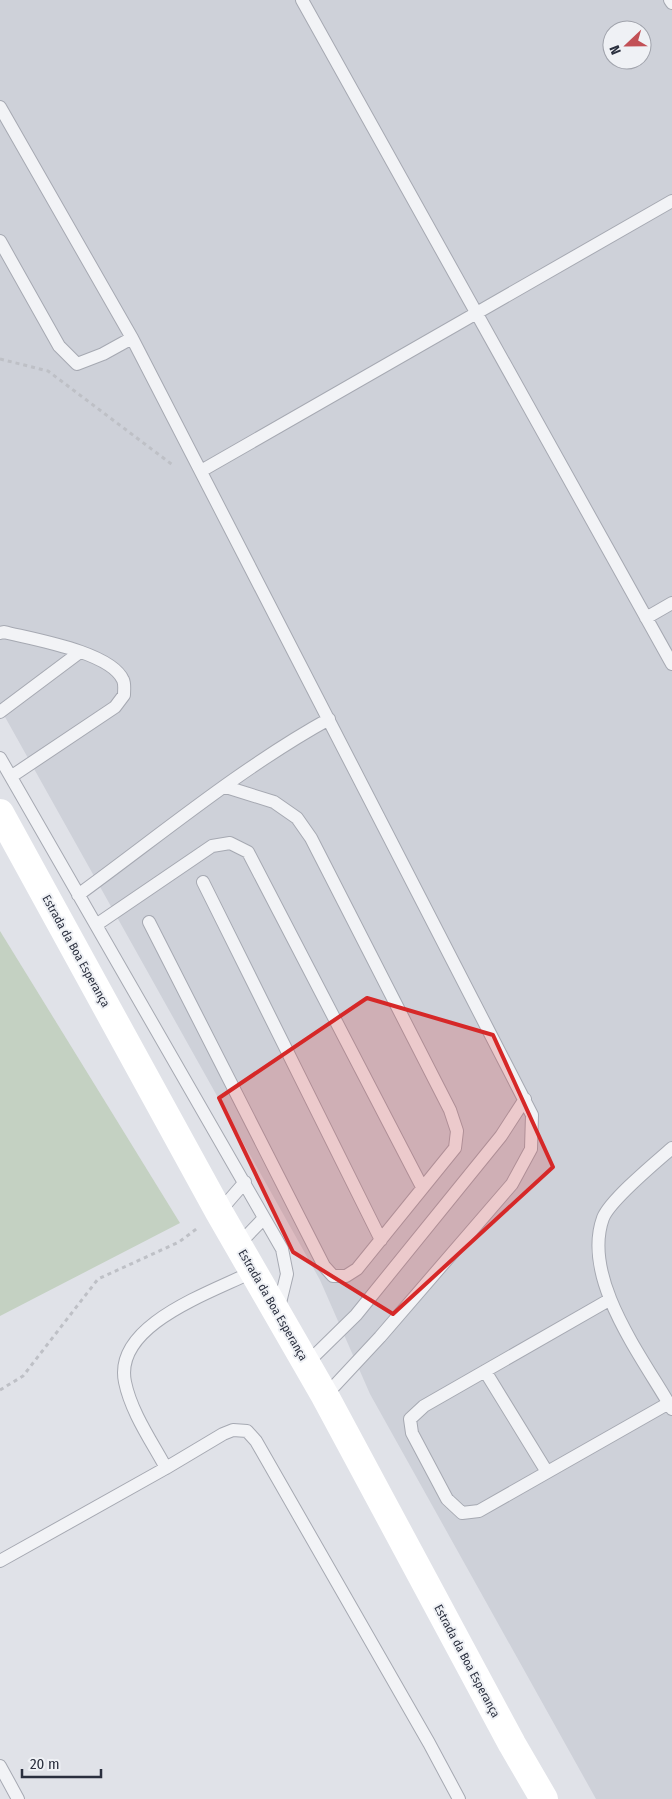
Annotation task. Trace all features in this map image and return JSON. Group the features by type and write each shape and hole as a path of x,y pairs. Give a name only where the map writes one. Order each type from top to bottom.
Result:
{"main road":[{"name":"Estrada da Boa Esperança","path":"0,813 219,1212 326,1396 512,1744 544,1799"}],"lane":[{"path":"302,0 672,664"},
{"path":"0,107 132,338 532,1115 531,1149 512,1184 380,1337 326,1396"},
{"path":"201,471 672,201"},
{"path":"0,241 59,346 77,364 103,354 132,338"},
{"path":"646,618 672,604"},
{"path":"0,633 4,632 80,652 111,665 123,680 124,695 115,707 12,776"},
{"path":"0,712 80,652"},
{"path":"78,895 226,787 302,734 329,719"},
{"path":"0,758 282,1249 288,1274 278,1312"},
{"path":"149,922 324,1266 333,1276 346,1276 357,1269 455,1148 458,1131 450,1110 311,838 297,818 274,802 226,787"},
{"path":"96,925 212,846 230,843 248,852 422,1187"},
{"path":"203,882 381,1240"},
{"path":"306,1364 356,1315 501,1136 525,1099"},
{"path":"609,1300 424,1406 410,1419 412,1433 447,1499 462,1513 479,1511 670,1406 609,1300 598,1247 603,1217 629,1186 672,1148"},
{"path":"219,1212 245,1182"},
{"path":"238,1245 264,1218"},
{"path":"166,1468 136,1411 125,1382 126,1357 137,1338 157,1319 254,1271"},
{"path":"485,1371 547,1472"},
{"path":"0,1561 233,1430 247,1431 424,1734 459,1799"},
{"path":"0,1766 18,1799"}],"path":[{"path":"0,359 48,371 119,426 212,493"},
{"path":"0,1390 23,1376 98,1279 179,1242 219,1212"}],"highlighted area":[{"path":"367,998 493,1035 553,1167 393,1314 293,1252 219,1098"}],"shaded area":[{"path":"0,0 672,0 672,1799 596,1799 370,1394 320,1280 0,708"}],"green space":[{"path":"0,931 180,1223 0,1316"}]}
